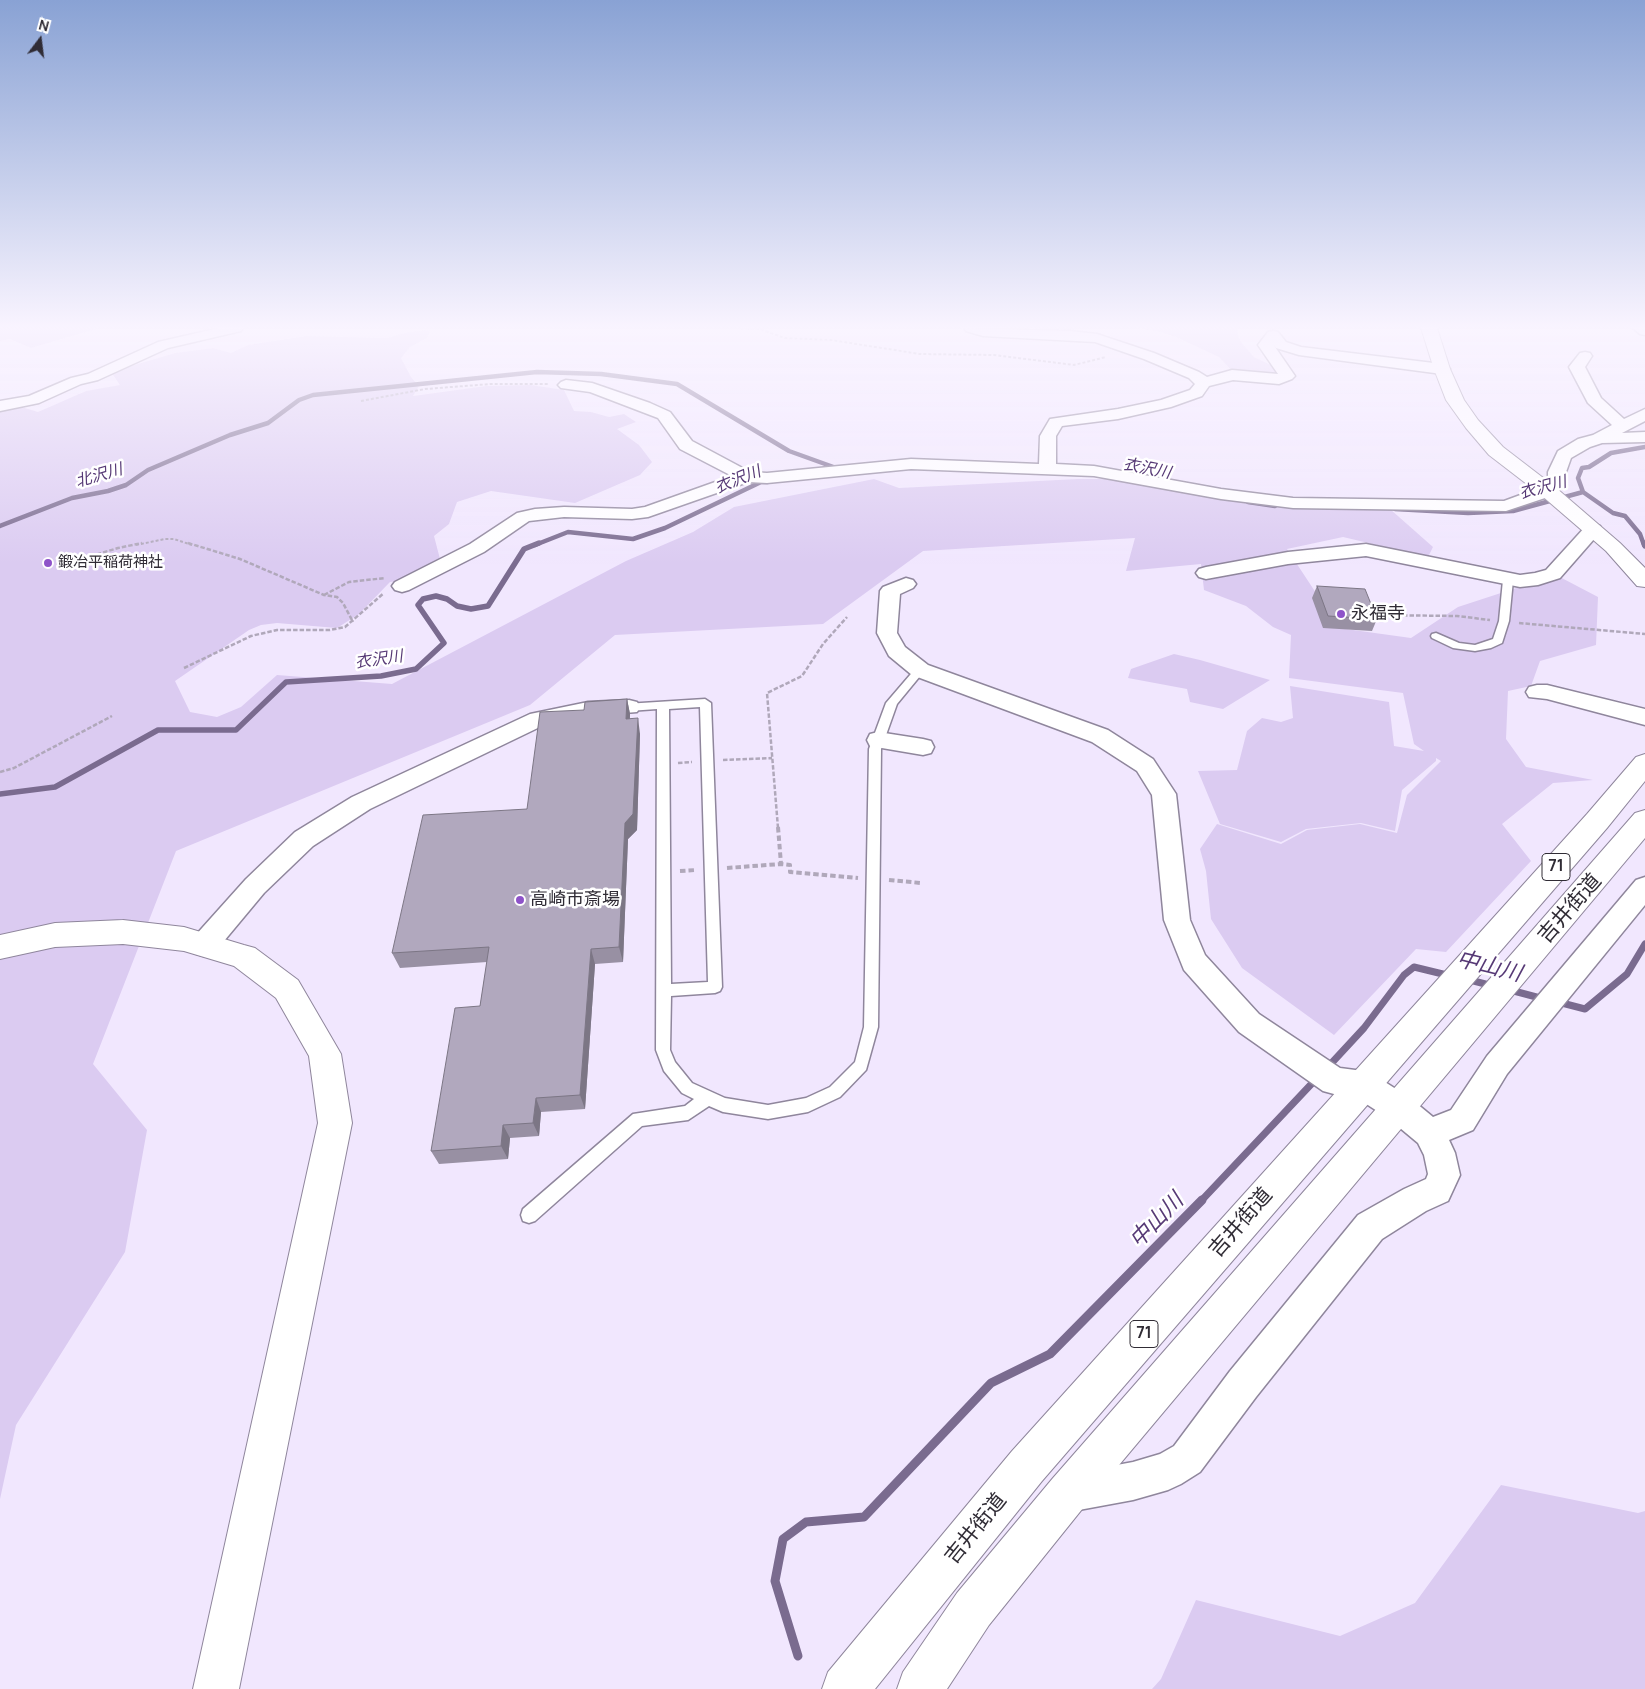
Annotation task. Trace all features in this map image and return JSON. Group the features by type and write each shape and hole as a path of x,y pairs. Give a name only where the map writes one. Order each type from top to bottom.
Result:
{"main road":[{"path":"1461,407 1496,451 1548,491 1613,546 1645,581"},
{"path":"1613,546 1640,551"},
{"name":"吉井街道","path":"845,1689 1027,1466 1348,1083 1458,977 1597,821 1645,763"},
{"name":"吉井街道","path":"920,1689 973,1608 1068,1492 1645,820"},
{"path":"0,947 55,935 123,932 184,939 244,957 287,989 325,1054 335,1123 216,1689"}],"street":[{"path":"646,407 664,415 686,445 746,477"},
{"path":"1047,468 1048,436 1056,422 1118,414 1152,407"},
{"path":"1601,407 1622,426"},
{"path":"1599,439 1645,414"},
{"path":"404,585 477,548 523,517 535,514 564,512 632,514 648,512 746,477 766,478 912,464 1047,468 1094,471 1221,494 1293,503 1506,506 1548,491 1557,483 1557,472 1564,455 1584,443 1599,439 1645,437"},
{"path":"1206,572 1288,558 1366,550 1520,581 1538,579 1553,574 1593,530"},
{"path":"906,584 890,591 888,633 896,651 920,670 1100,736 1145,765 1164,794 1177,920 1194,962 1249,1023 1301,1059 1399,1108 1428,1133 1439,1153 1444,1175 1437,1190 1415,1200 1370,1227 1244,1384 1187,1459 1168,1471 1150,1476 1068,1492"},
{"path":"1536,692 1547,692 1645,717"},
{"path":"204,945 255,886 304,839 361,803 538,718 588,709 629,707"},
{"path":"878,740 923,747"},
{"path":"1428,1133 1462,1120 1497,1065 1645,887"}],"lane":[{"path":"1436,636 1457,646 1475,648 1487,646 1498,641 1504,621 1508,580"},
{"path":"663,705 663,1050 670,1066 687,1088 723,1105 768,1112 808,1106 835,1092 861,1065 871,1027 875,748 892,703 920,670"},
{"path":"629,707 705,703 715,987 664,990"},
{"path":"529,1215 638,1119 688,1113 707,1098"}],"path":[{"path":"72,562 118,548 174,539 240,559 324,595 337,597 343,603 353,622"},
{"path":"324,595 349,582 382,577 404,585"},
{"path":"184,668 251,636 277,630 330,630 345,627 353,622 384,592 404,585"},
{"path":"1377,615 1474,618"},
{"path":"781,864 768,694 802,676 823,644 847,617"},
{"path":"1504,621 1645,634"},
{"path":"0,772 14,768 112,716"},
{"path":"663,872 781,864 790,865 790,872 921,884"}],"shaded area":[{"path":"0,407 21,407 38,412 50,407 572,407 574,411 591,412 609,417 624,414 636,422 617,429 639,445 652,462 640,475 575,503 491,491 457,502 449,524 434,536 440,559 436,576 390,582 359,614 337,628 277,623 261,625 249,630 175,681 190,712 217,717 241,707 277,675 392,684 626,561 693,532 734,507 874,479 899,488 1078,479 1116,479 1259,505 1390,509 1433,547 1428,557 1343,537 1287,549 1316,593 1324,626 1411,638 1458,607 1556,575 1598,597 1596,645 1540,661 1531,686 1508,691 1506,739 1526,767 1593,780 1553,783 1502,824 1531,861 1446,952 1416,949 1334,1035 1242,968 1211,919 1206,871 1200,849 1217,824 1281,844 1307,830 1360,824 1397,833 1407,795 1441,761 1436,758 1436,761 1402,790 1395,831 1361,823 1306,829 1281,842 1220,824 1198,771 1237,770 1247,731 1262,718 1281,722 1293,718 1290,686 1389,702 1394,746 1424,751 1414,744 1403,693 1289,678 1291,635 1273,627 1246,606 1204,590 1201,564 1126,571 1135,538 923,551 823,624 615,635 530,705 176,851 93,1064 147,1130 125,1252 16,1425 0,1499"},
{"path":"1174,654 1270,680 1223,709 1190,702 1187,689 1128,678 1131,669"},
{"path":"1501,1485 1638,1513 1645,1511 1645,1689 1152,1689 1161,1679 1196,1600 1340,1636 1415,1603"}],"building":[{"path":"1317,586 1365,589 1377,619 1328,616"},
{"name":"高崎市斎場","path":"627,699 626,719 638,718 633,814 625,823 619,947 591,949 580,1095 536,1098 533,1123 503,1125 501,1146 431,1151 455,1008 480,1006 489,947 392,953 423,815 527,809 540,712 584,710 585,702"}],"waterway":[{"name":"北沢川","path":"0,526 72,498 108,491 126,485 148,470 230,435 268,423 290,407"},
{"name":"北沢川","path":"715,407 789,451 839,469"},
{"name":"衣沢川","path":"1583,492 1578,478 1582,468 1589,467 1611,453 1645,447"},
{"name":"衣沢川","path":"535,545 568,532 633,539 665,528 761,482 768,482"},
{"name":"衣沢川","path":"1395,509 1468,513 1513,511 1583,492"},
{"name":"中山川","path":"1583,492 1613,513 1625,516 1640,534 1644,545"},
{"name":"衣沢川","path":"1248,502 1275,506"},
{"name":"衣沢川","path":"0,794 55,787 158,730 236,730 286,682 381,676 416,669 444,643 418,605 423,599 436,596 447,599 457,606 471,609 488,606 524,549 539,543"},
{"name":"中山川","path":"1558,1002 1585,1009 1627,974 1645,944"},
{"name":"中山川","path":"1327,1068 1364,1028 1404,975 1414,967 1451,976"},
{"name":"中山川","path":"1466,979 1493,986"},
{"name":"中山川","path":"1510,990 1544,999"},
{"name":"中山川","path":"1201,1201 1318,1077"},
{"name":"中山川","path":"798,1656 775,1581 783,1539 806,1522 864,1517 991,1383 1050,1354 1202,1200"}],"place":[{"name":"鍛冶平稲荷神社","path":"48,563"},
{"name":"永福寺","path":"1341,614"},
{"name":"高崎市斎場","path":"520,900"}]}
